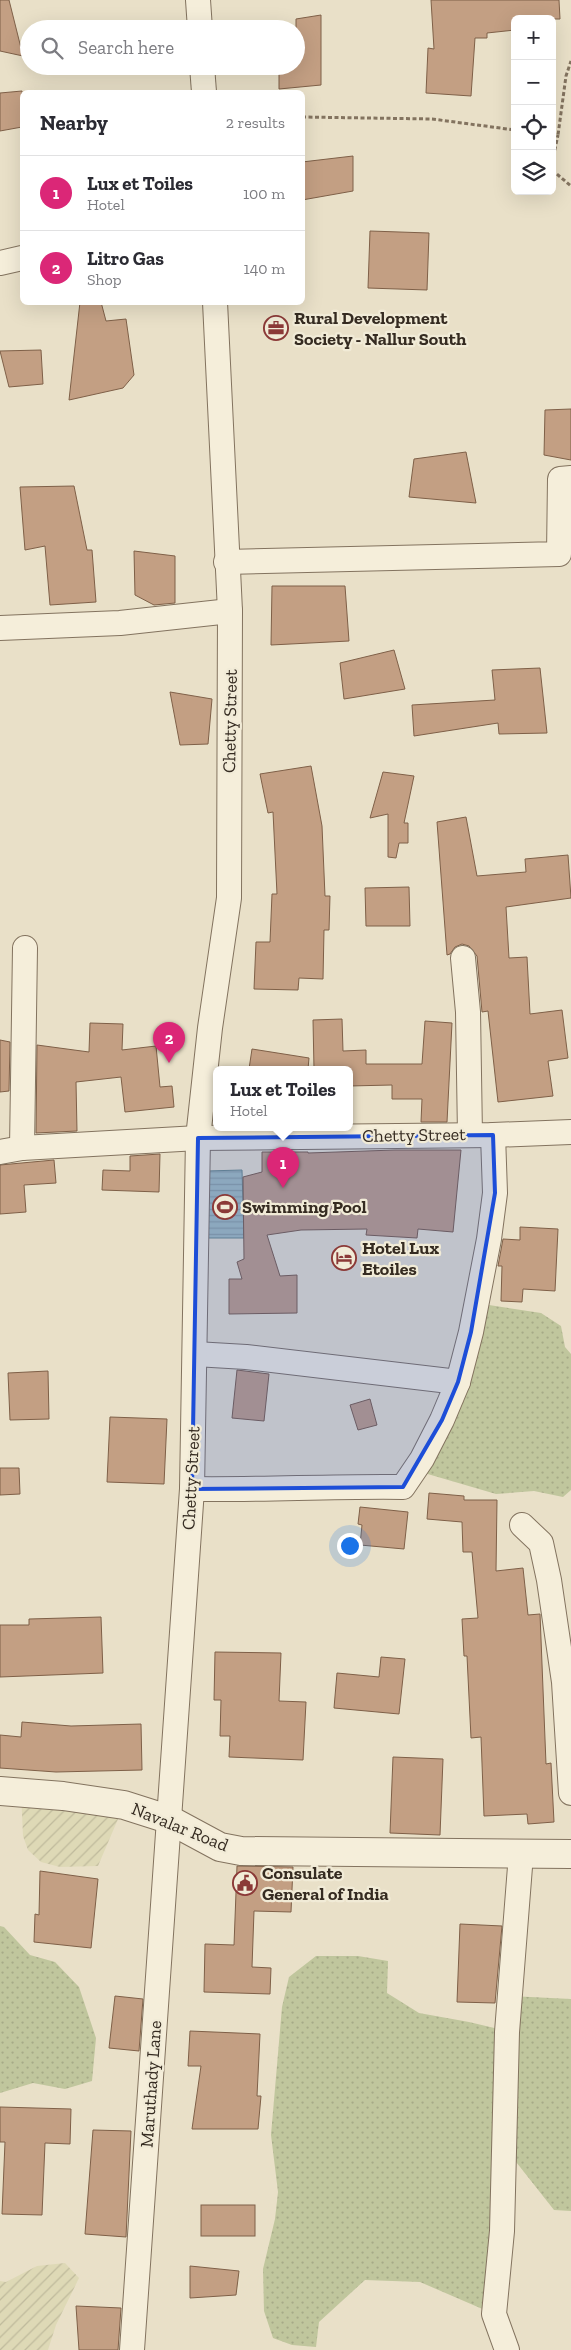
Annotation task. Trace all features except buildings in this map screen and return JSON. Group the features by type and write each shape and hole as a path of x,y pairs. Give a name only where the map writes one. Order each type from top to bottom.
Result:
{"street":[{"path":"198,0 199,20"},
{"path":"203,75 204,90"},
{"path":"0,263 20,258"},
{"name":"Chetty Street","path":"168,1818 192,1489 198,1138 210,1028 229,898 230,611 226,562 215,305"},
{"path":"226,562 559,554 560,479 571,478"},
{"path":"0,628 120,623 230,611"},
{"path":"25,948 11,1150 198,1138"},
{"path":"192,1489 243,1490 331,1486 403,1487 422,1459 458,1382 471,1332 489,1239 494,1193 482,1135 463,958"},
{"name":"Chetty Street","path":"198,1138 482,1135 571,1132"},
{"path":"195,1354 246,1356 458,1382"},
{"path":"522,1525 540,1543 549,1580 564,1682 571,1793"},
{"name":"Navalar Road","path":"0,1791 63,1796 124,1805 168,1818 220,1847 241,1851 571,1854"},
{"name":"Maruthady Lane","path":"132,2350 165,1903 168,1818"},
{"path":"507,2350 494,2314 502,2231 508,2032 521,1854"}],"path":[{"path":"555,150 566,76 571,61"},
{"path":"305,117 432,119 511,129"},
{"path":"556,173 571,186"}],"highlighted area":[{"path":"493,1135 495,1193 471,1332 458,1382 442,1420 403,1487 192,1489 198,1138"}],"shaded area":[{"path":"21,1791 124,1805 98,1866 60,1867 41,1862 28,1850 23,1836"},
{"path":"65,2263 79,2278 56,2325 48,2350 0,2350 0,2281 6,2282 37,2266"}],"green space":[{"path":"476,1303 541,1313 561,1326 565,1347 571,1354 571,1490 563,1497 534,1491 496,1494 414,1470"},
{"path":"0,1926 4,1927 30,1955 55,1962 79,1987 96,2038 92,2081 65,2089 33,2083 0,2093"},
{"path":"316,1956 358,1956 388,1961 387,1993 419,2013 507,2031 510,1996 571,1999 571,2211 554,2210 505,2148 494,2314 420,2282 365,2280 319,2322 316,2347 292,2345 273,2338 264,2311 263,2269 275,2219 278,2192 271,2135 282,2007 289,1977"}],"water":[{"name":"Swimming Pool","path":"242,1170 244,1238 207,1238 206,1171"}],"place":[{"name":"Rural Development Society - Nallur South","path":"276,328"},
{"name":"Litro Gas","path":"169,1063"},
{"name":"Lux et Toiles","path":"283,1188"},
{"name":"Swimming Pool","path":"225,1207"},
{"name":"Hotel Lux Etoiles","path":"344,1258"},
{"name":"Consulate General of India","path":"245,1883"}]}
